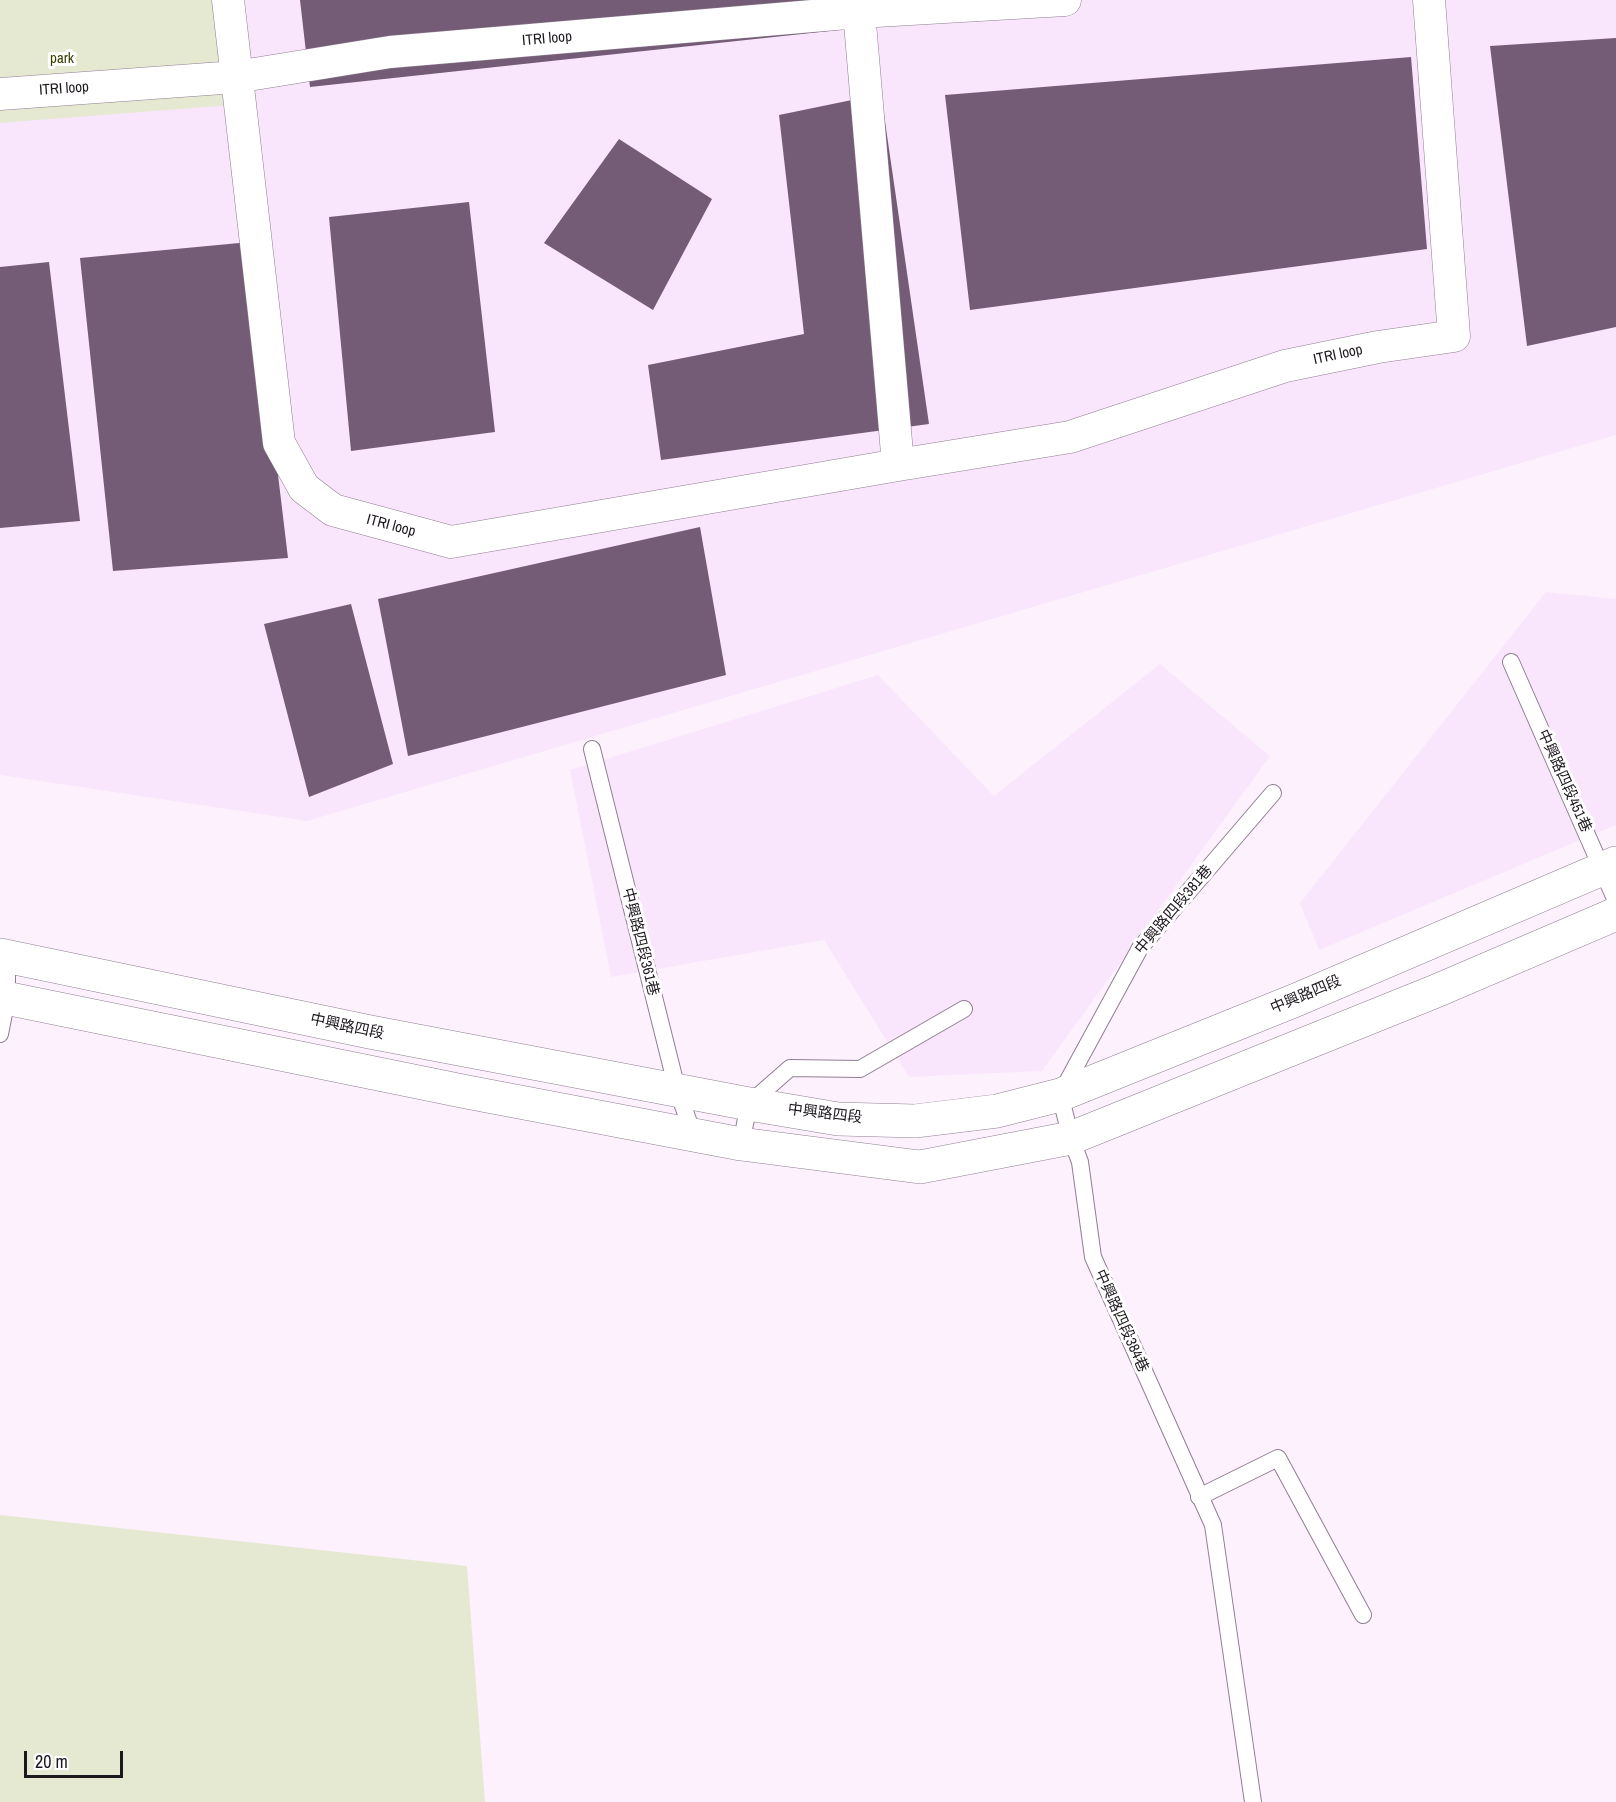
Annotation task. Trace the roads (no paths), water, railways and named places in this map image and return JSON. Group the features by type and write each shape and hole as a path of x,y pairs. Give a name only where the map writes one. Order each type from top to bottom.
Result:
{"main road":[{"name":"中興路四段","path":"3,955 370,1032 749,1104 838,1119 915,1121 997,1111 1060,1095 1296,1000 1609,866"},
{"path":"4,998 467,1092 741,1144 920,1167 1071,1138 1437,991 1616,914"}],"street":[{"name":"ITRI loop","path":"228,0 279,443 304,488 333,510 451,542 1070,437 1285,366 1378,347 1454,336 1430,0"},
{"name":"ITRI loop","path":"0,94 236,77 390,52 859,6 1065,0"},
{"path":"859,6 898,465"}],"lane":[{"name":"中興路四段451巷","path":"1511,662 1609,866 1616,901"},
{"name":"中興路四段361巷","path":"592,749 677,1089 693,1134"},
{"name":"中興路四段381巷","path":"1060,1095 1140,948 1273,793"},
{"path":"0,1034 4,998 3,955"},
{"path":"741,1144 749,1104 790,1068 860,1069 964,1009"},
{"path":"1060,1095 1071,1138"},
{"name":"中興路四段384巷","path":"1071,1138 1080,1162 1093,1257 1213,1526 1253,1802"},
{"path":"1199,1497 1278,1458 1363,1615"}],"park label":[{"name":"park","path":"62,59"}]}
